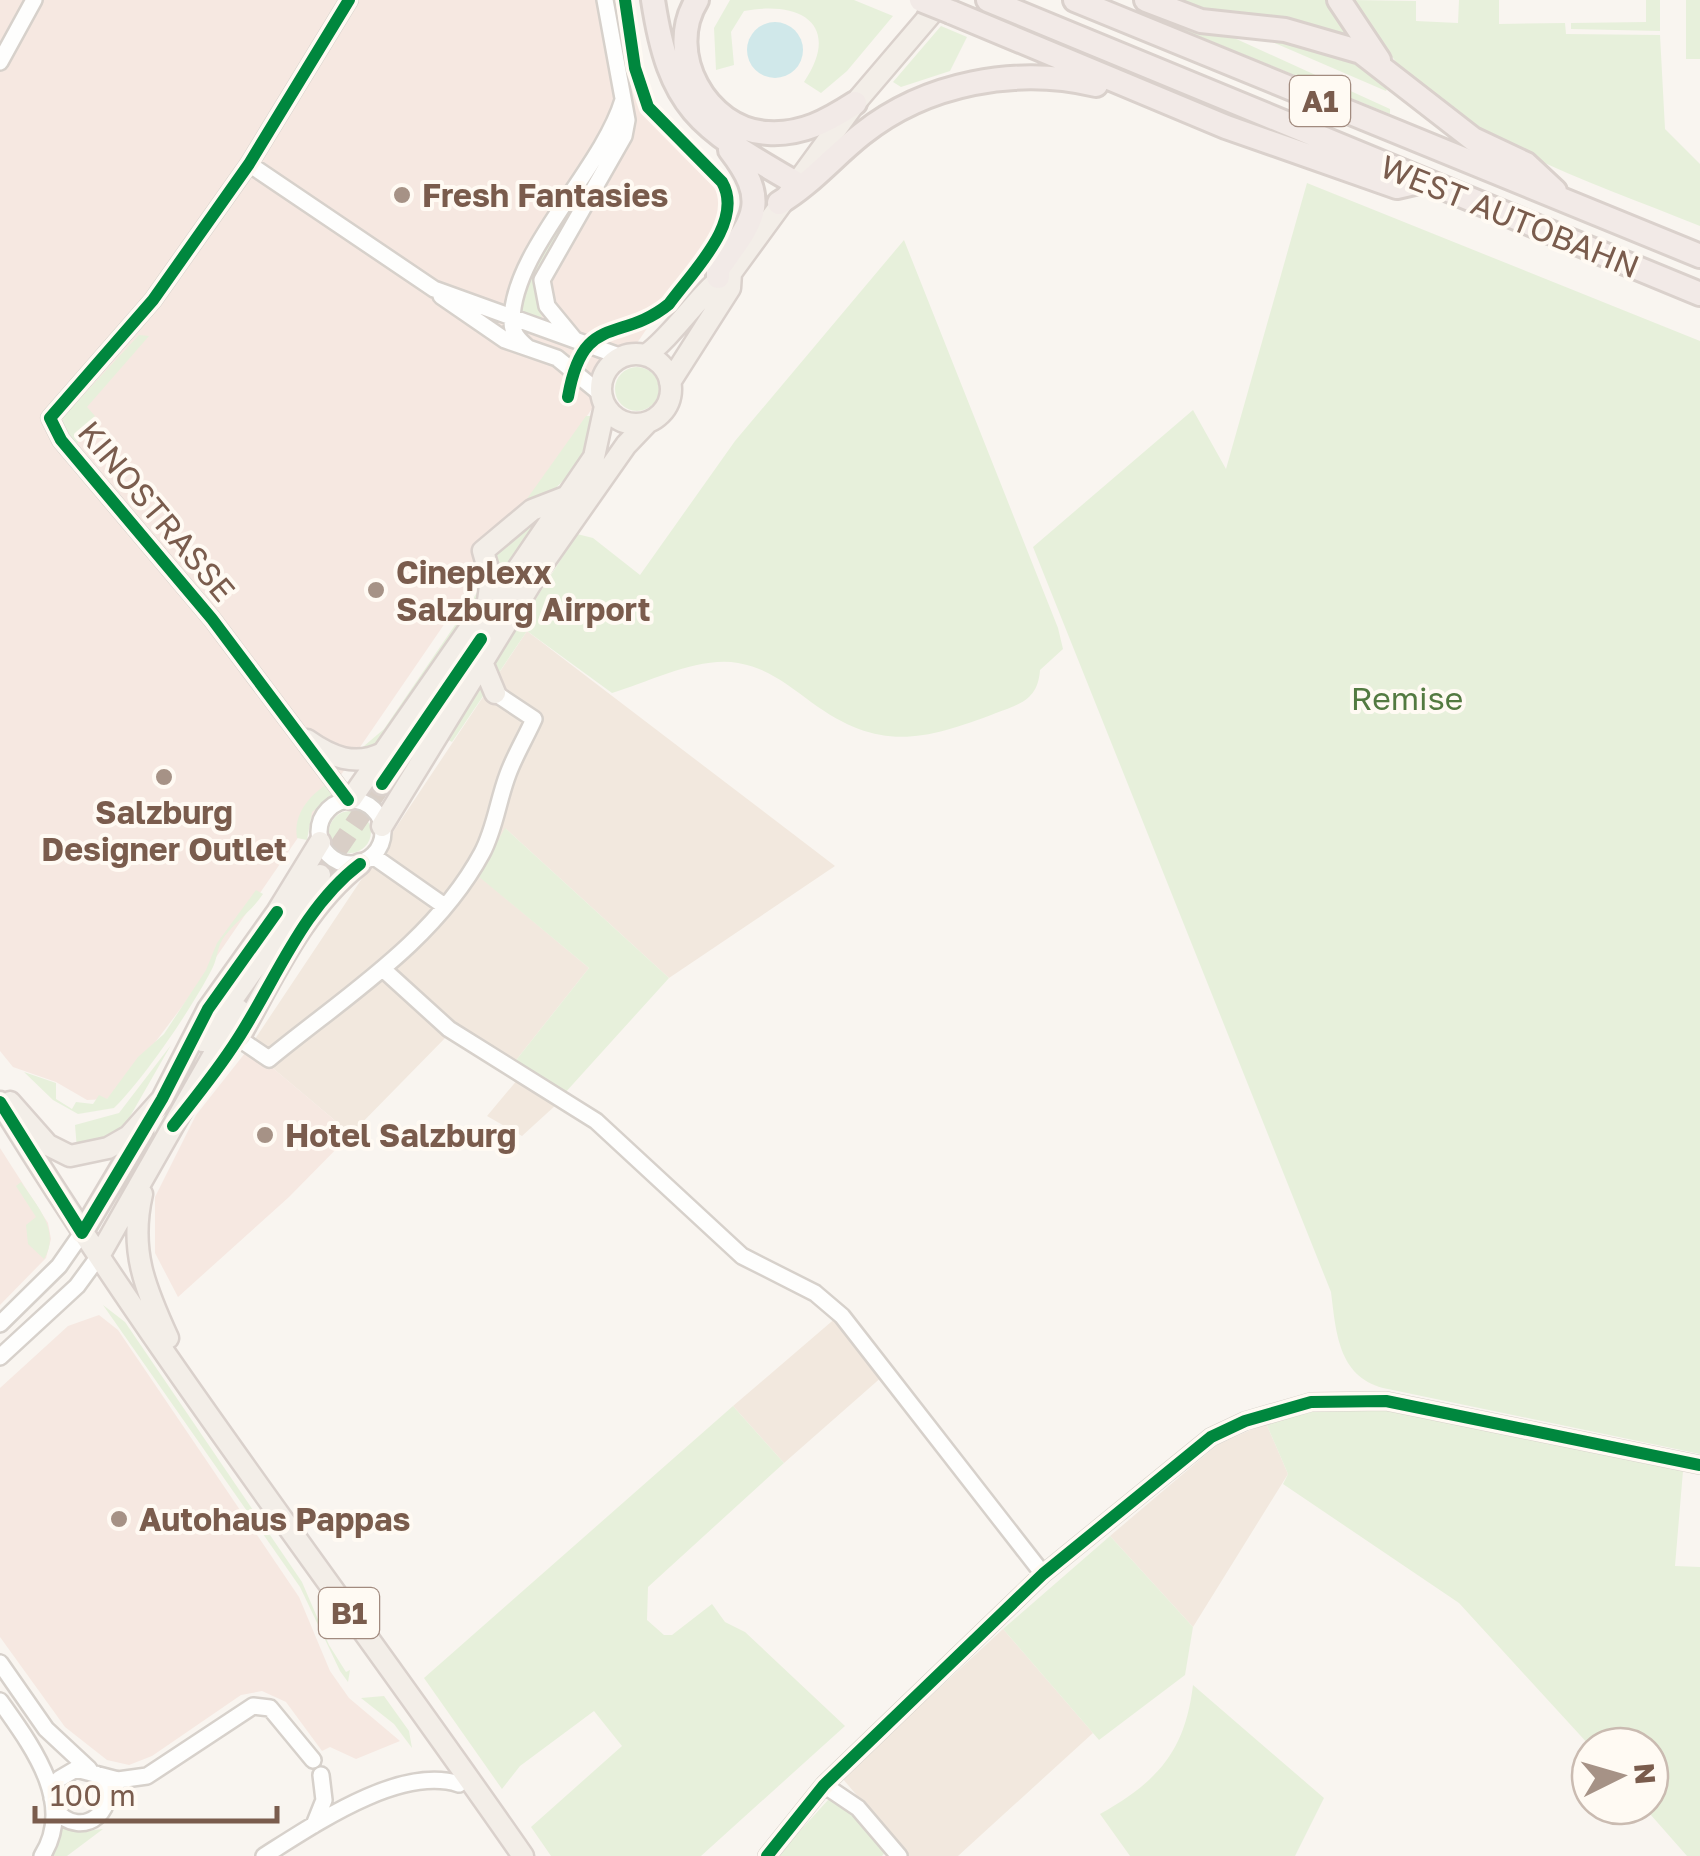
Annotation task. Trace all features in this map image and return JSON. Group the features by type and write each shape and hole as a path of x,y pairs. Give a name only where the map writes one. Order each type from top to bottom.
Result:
{"highway":[{"path":"652,0 658,45 671,82 682,101 722,139 752,180 754,216 718,269 724,275"},
{"path":"696,0 685,34 688,66 699,91 718,114 744,128 792,132 813,128 854,103"},
{"path":"921,0 947,6 1136,90 1397,188 1423,181"},
{"name":"WEST AUTOBAHN","path":"988,0 1700,294"},
{"name":"WEST AUTOBAHN","path":"1075,0 1700,256"},
{"path":"1146,0 1201,22 1315,36 1361,52 1473,139 1526,164 1565,200"},
{"path":"1339,0 1384,67"},
{"path":"779,203 806,188 887,115 930,96 989,80 1034,76 1060,76 1136,90"},
{"path":"722,139 794,182"}],"main road":[{"path":"382,826 482,662 568,496 594,457 606,370 622,356 646,355 670,338 724,275 854,103 947,6"},
{"path":"670,382 730,288 724,275"},
{"path":"382,784 526,574 626,445 669,402 670,382 662,365 646,355"},
{"path":"603,400 623,422 647,423"},
{"path":"488,601 490,570 483,551 532,510 568,496"},
{"path":"350,800 488,601 526,574"},
{"path":"482,662 495,692"},
{"path":"467,686 495,692"},
{"path":"307,740 344,759 364,760 385,752"},
{"path":"82,1233 162,1099 208,1008 320,842"},
{"path":"174,1126 238,1038 305,926 336,885 367,860"},
{"path":"0,1093 48,1145 77,1156 119,1142 162,1099 320,876"},
{"path":"98,1256 281,934"},
{"name":"B1","path":"0,1102 82,1233 182,1378 467,1787 524,1856"},
{"path":"148,1171 137,1218 138,1263 182,1378"}],"street":[{"path":"0,62 34,0"},
{"path":"349,0 249,164 434,289 512,320 622,356"},
{"path":"579,343 556,322 547,306 542,280 566,233 618,151 628,120 605,0"},
{"path":"528,347 517,338 512,320 527,267 608,138 623,100"},
{"name":"KINOSTRASSE","path":"249,164 153,300 62,402 50,418 50,426 307,740 350,800"},
{"path":"434,289 451,307 486,329 557,358 603,400"},
{"path":"238,1038 269,1058 326,1010 384,970 443,905 482,854 508,774 534,719 495,692"},
{"path":"367,860 383,836 382,826 374,810 350,800 322,817 320,842 336,861 367,860 443,905"},
{"path":"384,970 449,1029 596,1121 742,1256 815,1293 842,1316 1043,1574"},
{"path":"82,1233 59,1266 0,1324 6,1346 77,1286 98,1256"},
{"path":"766,1856 824,1785 1043,1574 1211,1438 1245,1421 1312,1402 1357,1400 1416,1406 1700,1465"},
{"path":"0,1664 3,1687 54,1804 72,1823 86,1823 99,1816 107,1791 94,1772 56,1740 22,1695 3,1687"},
{"path":"42,1856 52,1833 56,1783 66,1772 94,1772 118,1780 147,1776 253,1706 270,1708 317,1767 324,1800 314,1826"},
{"path":"264,1856 406,1780 428,1778 467,1787"},
{"path":"824,1785 858,1808 899,1856"}],"shaded area":[{"path":"0,0 620,0 640,103 665,136 717,184 723,198 722,219 184,1004 126,1081 107,1099 87,1100 56,1082 13,1067 0,1051"},
{"path":"527,631 835,866 669,978 506,829 479,876 589,968 513,1064 557,1104 522,1136 487,1116 518,1079 449,1034 351,1134 249,1048"},
{"path":"249,1048 351,1134 289,1197 178,1297 155,1253 155,1197 196,1115"},
{"path":"0,1148 48,1223 51,1239 46,1258 0,1305"},
{"path":"845,1310 892,1368 784,1463 733,1406"},
{"name":"Autohaus Pappas","path":"99,1315 118,1330 299,1597 330,1671 349,1698 400,1741 356,1759 330,1747 322,1751 286,1702 262,1691 241,1695 152,1756 129,1765 107,1760 65,1727 0,1637 0,1388 68,1326"},
{"path":"1266,1423 1288,1474 1193,1627 1110,1536 1217,1445"},
{"path":"1003,1629 1093,1733 958,1856 909,1856 842,1778"}],"green space":[{"path":"730,0 854,0 893,16 847,71 821,93 804,82 815,63 817,32 799,14 784,10 744,11 731,32 734,65 716,70 714,28"},
{"path":"1169,0 1328,0 1355,41 1231,19"},
{"path":"1351,0 1416,1 1416,21 1458,23 1459,0 1499,0 1499,24 1565,23 1566,34 1660,35 1665,129 1700,164 1700,226 1529,156 1465,121 1411,78"},
{"path":"1646,0 1660,0 1660,31 1571,29 1571,23 1646,22"},
{"path":"1686,0 1700,0 1700,59 1686,59"},
{"path":"1171,19 1232,37 1390,109 1390,114 1169,24"},
{"path":"941,26 967,37 950,71 901,87 893,82"},
{"path":"1263,38 1351,58 1388,86 1386,91"},
{"name":"Remise","path":"1307,183 1700,341 1700,1454 1383,1388 1368,1382 1348,1363 1338,1336 1331,1292 1033,547 1193,410 1226,469"},
{"path":"560,224 564,228 549,252 538,287 540,313 546,327 519,318 536,261"},
{"path":"904,240 1058,628 1063,649 1040,670 1032,694 1013,707 945,730 900,737 879,735 835,718 776,678 738,663 707,663 612,693 527,631 452,742 447,739 577,534 593,538 640,575 735,441"},
{"path":"139,335 149,336 87,407 95,416 74,448 62,431 63,417"},
{"path":"637,367 653,373 659,389 653,405 637,411 621,405 615,389 621,373"},
{"path":"586,416 590,416 589,434 577,464 556,488 514,517"},
{"path":"549,510 497,579 492,547"},
{"path":"485,581 482,594 388,735 374,747 357,752 384,729"},
{"path":"329,783 338,791 312,812 307,840 297,838 304,806"},
{"path":"350,811 365,817 371,832 365,847 350,853 335,847 329,832 335,817"},
{"path":"505,828 669,978 564,1094 513,1064 589,968 478,876"},
{"path":"256,890 263,894 222,940 212,969 180,1022 114,1108 78,1114 53,1100 24,1072 56,1083 56,1099 72,1109 76,1102 93,1104 99,1095 107,1099 138,1057 164,1034 206,970 217,943"},
{"path":"171,1045 124,1127 103,1142 77,1149 75,1125 119,1113"},
{"path":"21,1182 48,1229 49,1249 44,1259 28,1244 26,1225 36,1217 16,1186"},
{"path":"103,1305 125,1322 302,1582 329,1645 346,1672 350,1670 348,1682 340,1671 300,1587"},
{"path":"733,1406 784,1463 648,1587 647,1620 664,1635 672,1635 712,1604 725,1622 745,1632 845,1726 701,1856 551,1856 531,1827 622,1746 594,1711 520,1766 502,1789 424,1678"},
{"path":"1375,1407 1431,1414 1683,1471 1675,1566 1700,1567 1700,1856 1687,1856 1661,1826 1670,1826 1670,1726 1572,1726 1459,1603 1283,1484 1288,1474 1266,1423 1328,1408"},
{"path":"1110,1536 1193,1627 1185,1675 1099,1740 1003,1629"},
{"path":"1193,1685 1324,1798 1295,1856 1130,1856 1100,1814 1137,1790 1165,1763 1183,1729"},
{"path":"384,1696 409,1731 412,1748 394,1724 361,1698"},
{"path":"829,1799 842,1803 887,1850 882,1856 777,1856"},
{"path":"62,1827 77,1832 103,1829 67,1856 51,1856"}],"water":[{"path":"775,22 795,30 803,50 795,70 775,78 755,70 747,50 755,30"}],"tunnel":[{"path":"320,875 382,784"}],"cycle path":[{"path":"348,800 212,619 61,440 50,418 153,300 249,164 349,0"},
{"path":"568,397 583,352 606,333 651,316 669,304 713,246 727,213 722,182 648,107 635,68 625,0"},
{"path":"382,784 481,639"},
{"path":"173,1126 230,1051 306,923 360,864"},
{"path":"0,1102 82,1233 162,1099 208,1009 277,912"},
{"path":"767,1856 824,1785 1043,1574 1211,1437 1245,1421 1311,1402 1386,1401 1700,1465"}],"place":[{"name":"Fresh Fantasies","path":"402,195"},
{"name":"Cineplexx Salzburg Airport","path":"376,590"},
{"name":"Salzburg Designer Outlet","path":"164,777"},
{"name":"Hotel Salzburg","path":"265,1135"},
{"name":"Autohaus Pappas","path":"119,1519"}]}
